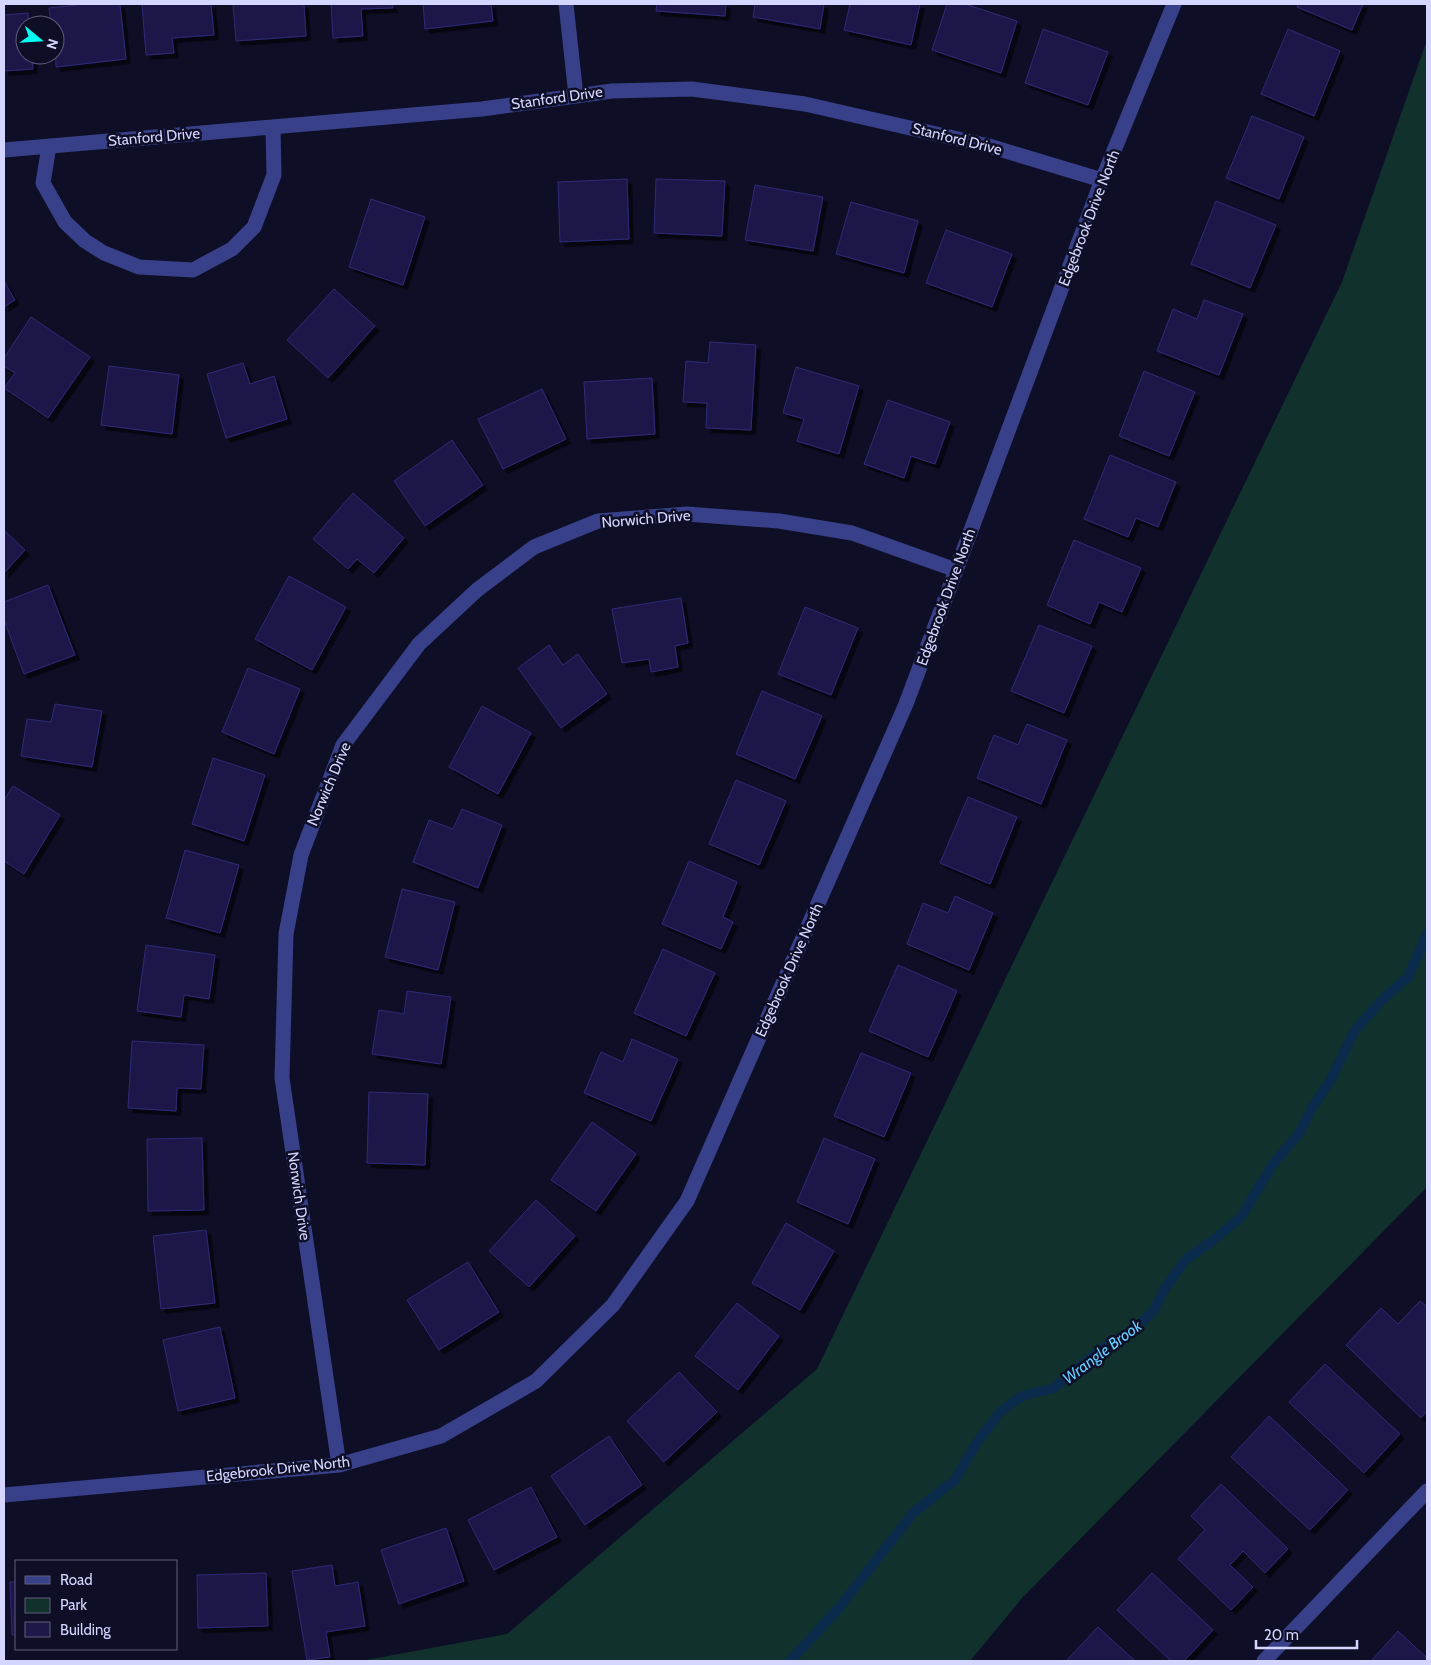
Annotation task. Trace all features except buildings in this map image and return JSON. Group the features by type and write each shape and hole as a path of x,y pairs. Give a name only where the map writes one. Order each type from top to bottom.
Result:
{"street":[{"path":"566,4 576,96"},
{"name":"Edgebrook Drive North","path":"4,1495 339,1465 441,1436 536,1381 612,1305 687,1202 906,704 1102,180 1174,4"},
{"name":"Stanford Drive","path":"4,150 482,109 612,91 692,88 805,104 989,146 1102,180"},
{"path":"48,146 44,183 65,222 85,241 104,254 139,267 193,270 232,249 254,227 274,175 273,127"},
{"name":"Norwich Drive","path":"339,1465 282,1078 286,934 301,855 343,745 419,644 477,590 534,547 598,522 687,514 779,521 852,533 956,570"},
{"path":"1264,1661 1427,1491"}],"green space":[{"path":"1427,40 1427,1187 1023,1597 970,1661 361,1661 507,1634 817,1369 1342,282"}],"waterway":[{"name":"Wrangle Brook","path":"790,1661 838,1609 913,1513 955,1480 977,1442 1001,1411 1022,1396 1054,1388 1096,1353 1113,1341 1132,1332 1154,1310 1164,1290 1186,1259 1211,1242 1241,1217 1273,1164 1300,1132 1312,1108 1330,1081 1355,1030 1384,998 1408,977 1427,934"}]}
